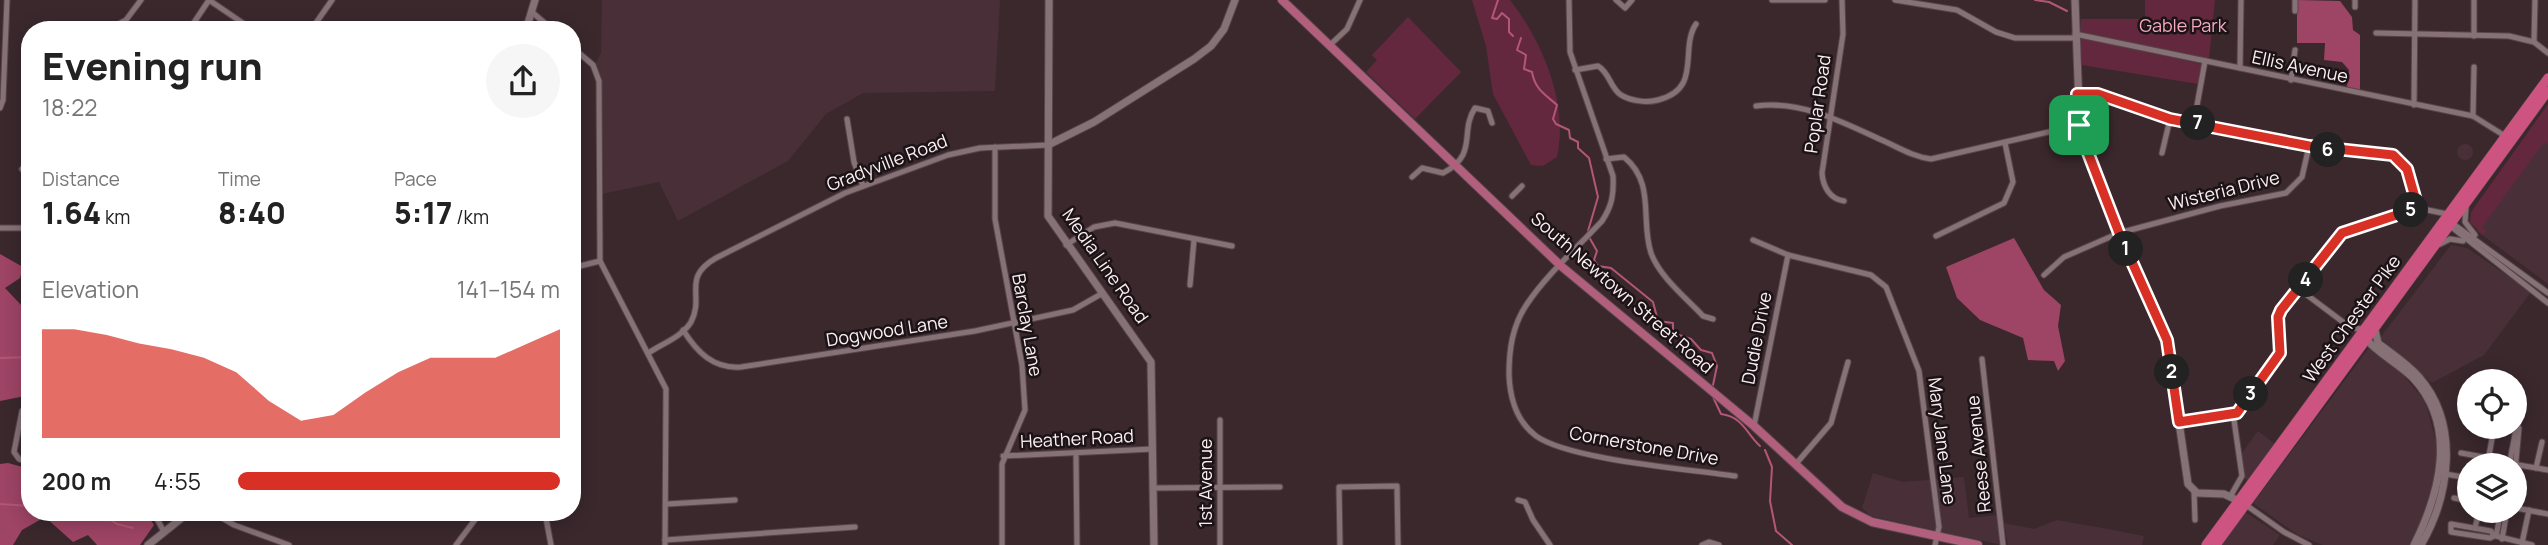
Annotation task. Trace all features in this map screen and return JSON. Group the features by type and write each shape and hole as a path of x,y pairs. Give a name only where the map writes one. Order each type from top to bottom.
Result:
{"highway":[{"name":"West Chester Pike","path":"2206,545 2447,224 2467,205 2548,78"},
{"name":"West Chester Pike","path":"2365,335 2435,250 2450,212 2548,92"},
{"name":"West Chester Pike","path":"2216,545 2238,501"}],"main road":[{"path":"530,21 536,0"},
{"name":"Media Line Road","path":"1049,0 1048,216 1151,362 1154,545"},
{"name":"Gradyville Road","path":"1048,145 1094,122 1211,46 1224,29 1235,0"},
{"name":"South Newtown Street Road","path":"1282,0 1561,266 1754,426 1842,508 1858,517 1936,540 1978,545"},
{"path":"2075,0 2079,125 2119,233 2167,340 2186,475 2193,491 2238,501"},
{"path":"2365,335 2415,373 2435,400 2444,424 2447,449 2439,506 2421,545"},
{"path":"2365,335 2417,382 2436,417 2441,451 2438,481 2433,503 2414,545"},
{"path":"148,545 178,521"}],"street":[{"path":"0,108 3,100 7,0"},
{"path":"124,21 141,0"},
{"path":"195,21 209,0 240,21"},
{"path":"317,21 332,0"},
{"path":"1330,46 1347,29 1360,0"},
{"name":"Cornerstone Drive","path":"1569,0 1569,41 1575,69 1606,159 1614,191 1611,208 1526,304 1508,344 1510,397 1523,424 1537,437 1585,454 1735,476"},
{"path":"1616,0 1625,8 1632,0"},
{"path":"1772,0 1825,0"},
{"name":"Poplar Road","path":"1842,0 1843,34 1823,183 1838,200 1844,201"},
{"name":"Ellis Avenue","path":"1895,0 1957,10 1996,32 2015,38 2075,36 2473,116 2509,139"},
{"path":"2240,68 2241,0"},
{"path":"2295,0 2295,10"},
{"path":"2414,105 2415,0"},
{"path":"2474,0 2474,36"},
{"path":"2534,42 2535,0"},
{"path":"533,13 542,21"},
{"path":"1575,69 1598,66 1609,75 1617,91 1628,98 1653,101 1665,98 1683,84 1688,72 1691,31 1696,24"},
{"path":"2376,33 2509,36 2534,42 2548,53"},
{"path":"2291,80 2295,50"},
{"path":"581,55 593,65 599,81 600,261 649,352 667,395 665,543 855,527"},
{"path":"2194,122 2205,61"},
{"path":"2473,116 2474,67"},
{"path":"2077,94 2098,94 2170,119 2309,146 2393,155 2407,169 2418,208"},
{"path":"1756,106 1781,104 1830,116 1923,158 1931,159 2079,125"},
{"path":"1412,177 1422,169 1443,173 1456,164 1467,148 1471,115 1475,108 1488,111 1492,123"},
{"path":"847,119 863,186"},
{"path":"2162,153 2170,119"},
{"path":"1936,236 2004,203 2013,182 2005,143"},
{"name":"Gradyville Road","path":"683,330 694,314 694,285 709,262 863,186 948,155 995,147 1048,145"},
{"name":"Wisteria Drive","path":"2044,275 2064,257 2119,233 2220,206 2286,192 2302,177 2309,146"},
{"name":"Barclay Lane","path":"995,147 995,219 1023,365 1024,416 1003,456 1002,545"},
{"path":"1606,159 1624,157 1633,166 1646,194 1652,256 1703,316 1713,319"},
{"path":"1512,196 1522,186"},
{"path":"2467,205 2466,225 2490,249"},
{"path":"2308,545 2238,501 2242,476 2234,420 2280,353 2278,317 2346,230 2418,208 2445,215 2450,212"},
{"path":"2434,213 2548,303"},
{"path":"1066,245 1094,227 1115,223 1232,246"},
{"path":"2447,224 2490,249 2548,293"},
{"path":"0,228 21,227"},
{"path":"2435,250 2450,239 2469,243"},
{"path":"1190,285 1194,240"},
{"name":"Mary Jane Lane","path":"1753,240 1788,255 1871,275 1885,287 1919,371 1939,527 1936,540"},
{"name":"Dudie Drive","path":"1754,426 1788,255"},
{"path":"581,266 600,261"},
{"path":"2299,289 2351,328 2365,335"},
{"name":"Dogwood Lane","path":"683,330 701,355 719,365 734,368 935,339 1014,323 1073,310 1103,292"},
{"path":"2351,328 2365,335"},
{"path":"649,352 683,330"},
{"name":"Reese Avenue","path":"1982,359 2003,545"},
{"path":"1795,465 1831,423 1847,362"},
{"path":"2179,422 2237,413"},
{"path":"21,416 14,452 21,460"},
{"name":"1st Avenue","path":"1220,420 1220,545"},
{"path":"2490,453 2492,439"},
{"path":"2536,468 2542,442"},
{"name":"Heather Road","path":"1003,456 1153,449"},
{"path":"1076,453 1077,545"},
{"path":"2527,467 2548,470"},
{"path":"2445,474 2457,476"},
{"path":"1340,545 1339,487 1397,486 1398,545"},
{"path":"1154,488 1280,487"},
{"path":"2193,491 2195,520"},
{"path":"667,504 736,499"},
{"path":"1518,500 1525,502 1532,520 1548,542 1540,545"},
{"path":"2522,543 2529,510 2548,514"},
{"path":"158,521 164,532"},
{"path":"227,521 289,545"},
{"path":"456,545 474,521"},
{"path":"546,521 551,545"},
{"path":"2475,528 2476,523"},
{"path":"2499,537 2500,523"},
{"path":"2499,537 2503,523"},
{"path":"2457,524 2475,528 2491,531 2494,536 2490,538 2451,532 2449,526 2457,524"},
{"path":"2499,537 2532,545"},
{"path":"1702,545 1709,542 1719,545"}],"shaded area":[{"path":"602,0 1000,0 995,91 863,93 826,114 788,161 678,221 659,182 602,194 602,91 595,64 601,53"},
{"path":"2297,0 2340,1 2352,17 2353,30 2360,35 2360,91 2347,87 2349,70 2342,62 2324,60 2325,43 2297,43"},
{"path":"2548,134 2548,284 2477,231"},
{"path":"2462,144 2468,144 2473,152 2471,158 2462,160 2457,155 2457,149"},
{"path":"2014,238 2044,290 2061,305 2058,326 2065,361 2058,371 2054,361 2028,360 2023,338 1980,320 1957,298 1946,267"},
{"path":"2451,245 2467,248 2531,292 2484,355 2432,383 2380,338"},
{"path":"0,254 21,266 20,278 5,288 21,305 21,397 0,401"},
{"path":"2369,348 2398,369 2425,401 2438,449 2432,500 2411,545 2323,545 2298,535 2253,503"},
{"path":"2258,431 2275,444 2248,481 2244,478 2242,453"},
{"path":"0,464 21,467 21,521 38,521 22,530 13,545 0,545"},
{"path":"1873,473 1903,482 1964,477 1969,518 1998,515 2002,545 1871,516 1862,508"},
{"path":"2245,512 2280,535 2273,545 2220,545"},
{"path":"2057,520 2144,536 2142,545 2008,545 2004,523 2034,529"},
{"path":"49,521 151,521 154,525 140,545 97,545 88,535 73,542"}],"green space":[{"path":"1472,0 1510,0 1533,34 1542,53 1556,94 1560,136 1557,157 1543,166 1531,165 1493,94 1486,46"},
{"name":"Gable Park","path":"2145,0 2215,0 2209,59 2081,32 2081,19 2145,19"},
{"path":"1408,17 1461,72 1415,119 1366,72 1377,60 1372,55"},
{"path":"2080,38 2202,64 2198,84 2082,65"},
{"path":"2548,104 2548,144 2544,142 2482,227 2486,231 2483,235 2470,222 2471,212"}],"waterway":[{"path":"1498,0 1492,18 1497,19 1502,13 1509,19 1509,32 1513,36"},
{"path":"2035,0 2049,2 2067,11"},
{"path":"1521,38 1517,50 1526,55 1524,69 1532,72 1538,88 1557,105 1553,119 1556,124 1569,130 1570,138 1578,142 1578,148 1589,158 1598,197 1588,231"},
{"path":"1589,237 1597,251 1594,260 1598,266 1611,268 1653,302 1658,321 1673,323 1673,333 1691,339 1701,350 1712,353 1717,366 1713,385"},
{"path":"0,358 21,357"},
{"path":"1713,397 1721,414 1739,422 1760,446"},
{"path":"1765,450 1772,467 1770,501 1776,531 1792,545"},
{"path":"0,504 21,505"},
{"path":"112,521 133,528"}],"route":[{"path":"2077,94 2098,94 2170,119 2344,152 2393,155 2407,169 2418,208 2340,234 2281,310 2278,317 2280,353 2237,413 2179,422 2167,340 2119,233 2079,125 2077,94"}]}
